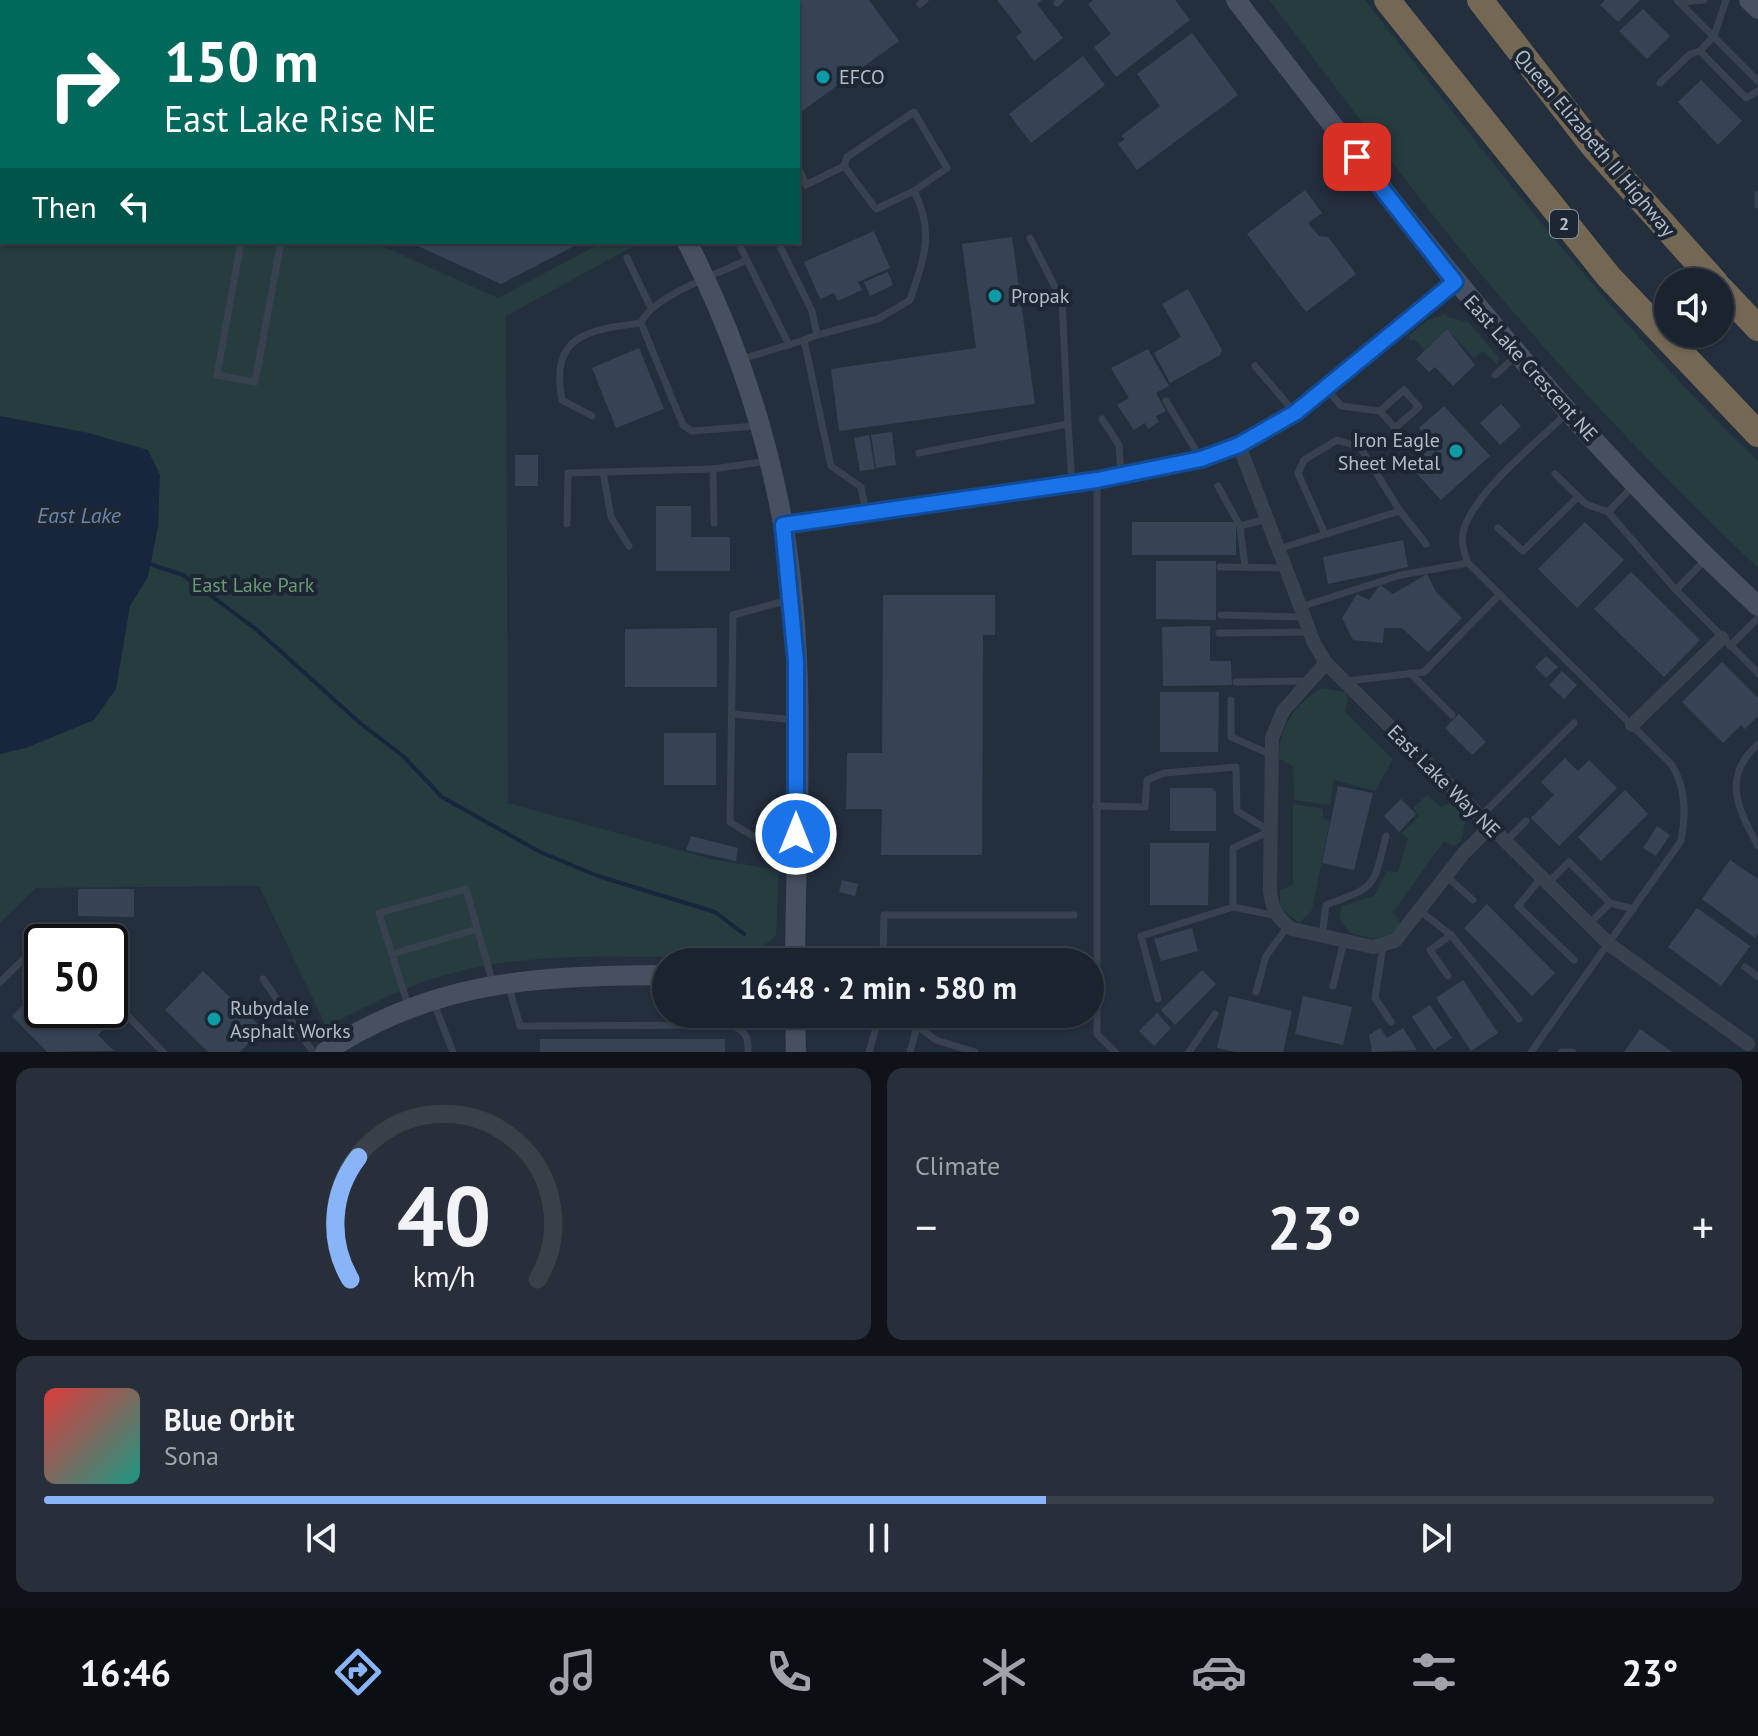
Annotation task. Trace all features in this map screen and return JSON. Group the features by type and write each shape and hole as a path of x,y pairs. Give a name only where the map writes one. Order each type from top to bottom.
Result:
{"highway":[{"name":"2","path":"1387,0 1609,277 1758,434"},
{"name":"Queen Elizabeth II Highway","path":"1480,0 1594,147 1702,268"},
{"path":"1734,303 1758,328"}],"street":[{"name":"East Lake Crescent NE","path":"1236,0 1455,282 1636,484 1758,606"},
{"path":"1749,0 1758,9"},
{"path":"688,244 707,279 739,359 761,426 783,525 792,599 796,720 795,948"},
{"path":"783,525 1097,480 1201,459 1239,445 1295,413 1455,282"},
{"name":"East Lake Way NE","path":"1239,445 1309,632 1326,663 1610,945 1745,1048"},
{"path":"1632,725 1726,642"},
{"path":"1326,663 1277,723 1270,754 1271,906 1282,921 1322,936 1383,946 1404,933 1485,822"},
{"path":"325,1052 354,1033 409,1008 500,982 557,976 652,975"},
{"path":"795,1028 796,1052"},
{"path":"1745,1048 1758,1030"}],"lane":[{"path":"1678,1 1704,0"},
{"path":"1660,83 1714,36 1726,0"},
{"path":"1678,1 1758,81"},
{"path":"1700,51 1746,98 1758,91"},
{"path":"800,172 806,185 844,166 847,157 914,112 947,168 914,191 876,209 844,166"},
{"path":"739,359 878,319 910,300 926,252 926,214 914,191"},
{"path":"1758,194 1758,205"},
{"path":"1030,238 1062,301 1072,483"},
{"path":"241,244 217,375 255,382 281,244"},
{"path":"739,244 789,345"},
{"path":"779,244 812,311 817,335"},
{"path":"627,258 651,308"},
{"path":"592,416 562,400 557,373 566,350 599,329 641,323 651,308 747,260"},
{"path":"641,323 683,425 692,431 761,426"},
{"path":"804,340 831,466 861,487 866,513"},
{"path":"1495,375 1518,354"},
{"path":"1255,366 1295,413"},
{"path":"1327,389 1341,406 1380,411 1395,428 1419,407 1404,390 1380,411"},
{"path":"1166,401 1201,459"},
{"path":"1531,1052 1681,841 1684,801 1681,780 1672,765 1468,563 1462,535 1477,503 1569,412"},
{"path":"1102,419 1119,445 1121,476"},
{"path":"919,453 1068,424"},
{"path":"1325,534 1298,473 1304,460 1337,440 1360,447 1400,511 1426,544"},
{"path":"567,524 568,473 713,469 769,460"},
{"path":"713,469 714,523"},
{"path":"603,472 611,517 629,546"},
{"path":"1555,474 1586,504 1608,512 1676,590 1758,673"},
{"path":"1097,480 1097,1034 1115,1052"},
{"path":"1608,512 1636,484"},
{"path":"1218,486 1240,526 1245,567"},
{"path":"1498,528 1523,551 1578,497"},
{"path":"1278,549 1400,511"},
{"path":"1240,526 1267,519"},
{"path":"1676,590 1708,557"},
{"path":"1221,615 1302,612 1401,575 1468,563"},
{"path":"1220,567 1285,568"},
{"path":"1345,682 1424,672 1500,594"},
{"path":"792,599 733,615 730,822 796,863"},
{"path":"1726,642 1758,618"},
{"path":"1219,633 1309,632"},
{"path":"1410,673 1452,715"},
{"path":"1236,682 1310,681"},
{"path":"1231,700 1231,737 1270,754"},
{"path":"732,714 796,720"},
{"path":"1485,822 1574,723"},
{"path":"1758,744 1737,768 1735,789 1758,846"},
{"path":"1096,806 1145,807 1147,780 1164,773 1236,767 1237,811 1270,831"},
{"path":"1505,842 1526,821"},
{"path":"1233,907 1233,848 1270,831"},
{"path":"1322,936 1326,905 1368,890 1375,879 1386,836"},
{"path":"1574,960 1518,906 1544,881 1569,862 1610,903 1634,909"},
{"path":"1446,876 1473,900"},
{"path":"409,1008 379,913 466,889 477,929 520,1026 728,1025 744,1031 748,1052"},
{"path":"1589,924 1610,903"},
{"path":"1158,999 1141,936 1233,907 1282,921 1266,956 1256,992"},
{"path":"1420,911 1451,935 1519,1019"},
{"path":"883,948 884,915 1074,915"},
{"path":"392,954 477,929"},
{"path":"1448,976 1430,950 1451,935"},
{"path":"1333,986 1344,941"},
{"path":"1383,946 1375,998 1391,1022"},
{"path":"0,982 24,961"},
{"path":"1745,967 1758,977"},
{"path":"263,979 313,1052"},
{"path":"432,999 453,1052"},
{"path":"1189,1052 1215,1014"},
{"path":"128,1016 163,1052"},
{"path":"869,1052 876,1028"},
{"path":"910,1052 917,1028"},
{"path":"918,1028 936,1040 975,1052"},
{"path":"1562,1052 1573,1052"}],"green space":[{"path":"1269,0 1365,0 1602,296 1704,408 1758,461 1758,568 1640,451 1528,329 1433,215"},
{"name":"East Lake Park","path":"0,244 377,244 498,298 599,244 637,244 506,316 508,803 715,860 779,870 776,936 761,948 652,948 652,956 537,959 455,972 381,999 326,1026 259,886 36,888 0,923"},
{"path":"1446,314 1447,317 1468,322 1500,359 1497,364 1483,351 1474,358 1447,329 1425,350 1414,339 1411,341 1408,336 1428,320"},
{"path":"1322,688 1345,692 1348,699 1345,712 1393,759 1375,791 1334,780 1330,805 1294,800 1293,766 1279,759 1279,747 1290,717 1304,701"},
{"path":"1427,795 1441,807 1450,803 1460,807 1466,819 1461,841 1454,846 1444,841 1393,912 1400,923 1390,935 1378,938 1350,933 1339,918 1342,906 1374,896 1387,871 1398,872 1408,839 1402,833 1419,816 1413,808"},
{"path":"1293,804 1323,809 1323,818 1330,820 1312,910 1299,923 1280,907 1280,890 1293,885"}],"water":[{"name":"East Lake","path":"0,416 89,433 148,450 160,475 158,527 148,577 130,606 116,689 94,720 26,748 0,754"}],"building":[{"name":"EFCO","path":"800,0 869,0 899,41 800,113"},
{"path":"997,0 1042,0 1037,4 1063,38 1034,61 1016,37 1022,32"},
{"path":"1093,0 1175,0 1190,20 1116,77 1094,47 1111,34 1088,4"},
{"path":"1605,0 1640,0 1618,22 1600,5"},
{"path":"1643,9 1670,36 1647,59 1619,31"},
{"path":"1192,33 1238,95 1137,170 1118,144 1125,139 1121,136 1160,106 1137,74"},
{"path":"1083,56 1105,85 1031,143 1009,114"},
{"path":"1701,80 1742,121 1718,145 1678,102"},
{"path":"1305,190 1322,213 1308,223 1319,236 1328,237 1356,274 1306,312 1247,234"},
{"path":"874,231 890,268 858,282 862,290 838,301 834,293 820,299 804,262"},
{"name":"Propak","path":"1012,237 1035,404 839,431 831,369 976,348 962,244"},
{"path":"413,244 578,244 501,284"},
{"path":"888,272 893,285 870,296 864,282"},
{"path":"1188,289 1222,350 1220,355 1170,383 1154,353 1181,337 1162,304"},
{"path":"1447,329 1475,365 1453,386 1435,367 1429,372 1416,359"},
{"path":"639,348 664,409 616,428 592,368"},
{"path":"1148,349 1169,386 1156,393 1166,411 1156,416 1159,422 1148,429 1145,423 1134,430 1117,405 1129,398 1111,368"},
{"path":"1501,404 1521,426 1500,445 1480,423"},
{"name":"Iron Eagle Sheet Metal","path":"1444,406 1490,456 1441,500 1410,466 1434,445 1419,428"},
{"path":"892,432 896,465 876,468 871,435"},
{"path":"869,435 875,469 860,471 854,438"},
{"path":"515,455 538,455 538,486 515,486"},
{"path":"656,506 691,506 691,537 730,537 730,571 656,571"},
{"path":"1132,522 1236,522 1236,555 1132,555"},
{"path":"1585,522 1624,560 1577,608 1538,569"},
{"path":"1403,540 1408,567 1328,584 1323,557"},
{"path":"1156,561 1216,561 1216,620 1156,619"},
{"path":"1631,572 1700,640 1664,677 1594,609"},
{"path":"1427,574 1436,592 1462,618 1428,652 1402,628 1384,628 1383,643 1353,640 1342,618 1357,594 1369,600 1380,585 1393,594"},
{"path":"883,595 995,595 995,635 983,635 982,855 881,855 882,809 846,809 847,753 882,753"},
{"path":"1210,626 1210,661 1231,661 1232,685 1163,686 1162,627"},
{"path":"717,628 717,687 625,687 625,629"},
{"path":"1546,656 1558,667 1546,678 1535,667"},
{"path":"1722,662 1758,698 1758,716 1745,729 1741,725 1723,743 1682,702"},
{"path":"1562,671 1577,685 1564,699 1549,685"},
{"path":"1160,692 1219,692 1218,752 1160,752"},
{"path":"1459,714 1486,742 1472,755 1445,728"},
{"path":"664,733 716,733 716,785 664,785"},
{"path":"1565,758 1578,771 1589,760 1617,788 1559,846 1531,818 1554,795 1541,782"},
{"path":"1338,786 1373,793 1354,870 1322,863"},
{"path":"1170,788 1212,788 1216,792 1216,831 1170,831"},
{"path":"1625,790 1648,814 1601,861 1578,837"},
{"path":"1401,799 1416,814 1399,832 1384,816"},
{"path":"1657,826 1670,835 1656,856 1643,848"},
{"path":"691,836 738,848 736,861 686,850"},
{"path":"1150,843 1209,843 1208,905 1150,905"},
{"path":"1730,860 1758,879 1758,933 1755,938 1702,899"},
{"path":"842,880 858,884 855,896 839,892"},
{"path":"78,889 134,889 134,917 78,916"},
{"path":"1487,904 1555,973 1532,996 1464,928"},
{"path":"1697,908 1750,946 1721,986 1668,947"},
{"path":"1192,928 1198,951 1161,961 1154,939"},
{"path":"1202,970 1216,984 1175,1025 1161,1010"},
{"name":"Rubydale Asphalt Works","path":"203,971 263,1029 240,1052 208,1052 165,1010"},
{"path":"1463,980 1498,1033 1471,1051 1436,998"},
{"path":"1229,996 1292,1011 1283,1052 1236,1052 1217,1048"},
{"path":"1303,996 1352,1007 1343,1045 1295,1034"},
{"path":"24,1004 24,1028 105,1028 98,1035 114,1051 47,1052 12,1016"},
{"path":"1430,1005 1452,1038 1434,1050 1412,1017"},
{"path":"1157,1013 1171,1028 1154,1046 1139,1031"},
{"path":"1380,1028 1387,1038 1403,1028 1417,1050 1372,1052 1369,1035"},
{"path":"1640,1029 1672,1052 1624,1052"},
{"path":"540,1039 725,1039 725,1052 540,1052"}],"waterway":[{"path":"150,564 183,575 257,630 360,723 403,756 442,797 540,852 598,876 715,912 744,934"}],"place":[{"name":"EFCO","path":"823,77"},
{"name":"Propak","path":"995,296"},
{"name":"Iron Eagle Sheet Metal","path":"1456,451"},
{"name":"Rubydale Asphalt Works","path":"214,1019"}],"route":[{"path":"796,834 796,661 783,525 1121,476 1201,459 1239,445 1295,413 1455,282 1357,157"}]}
